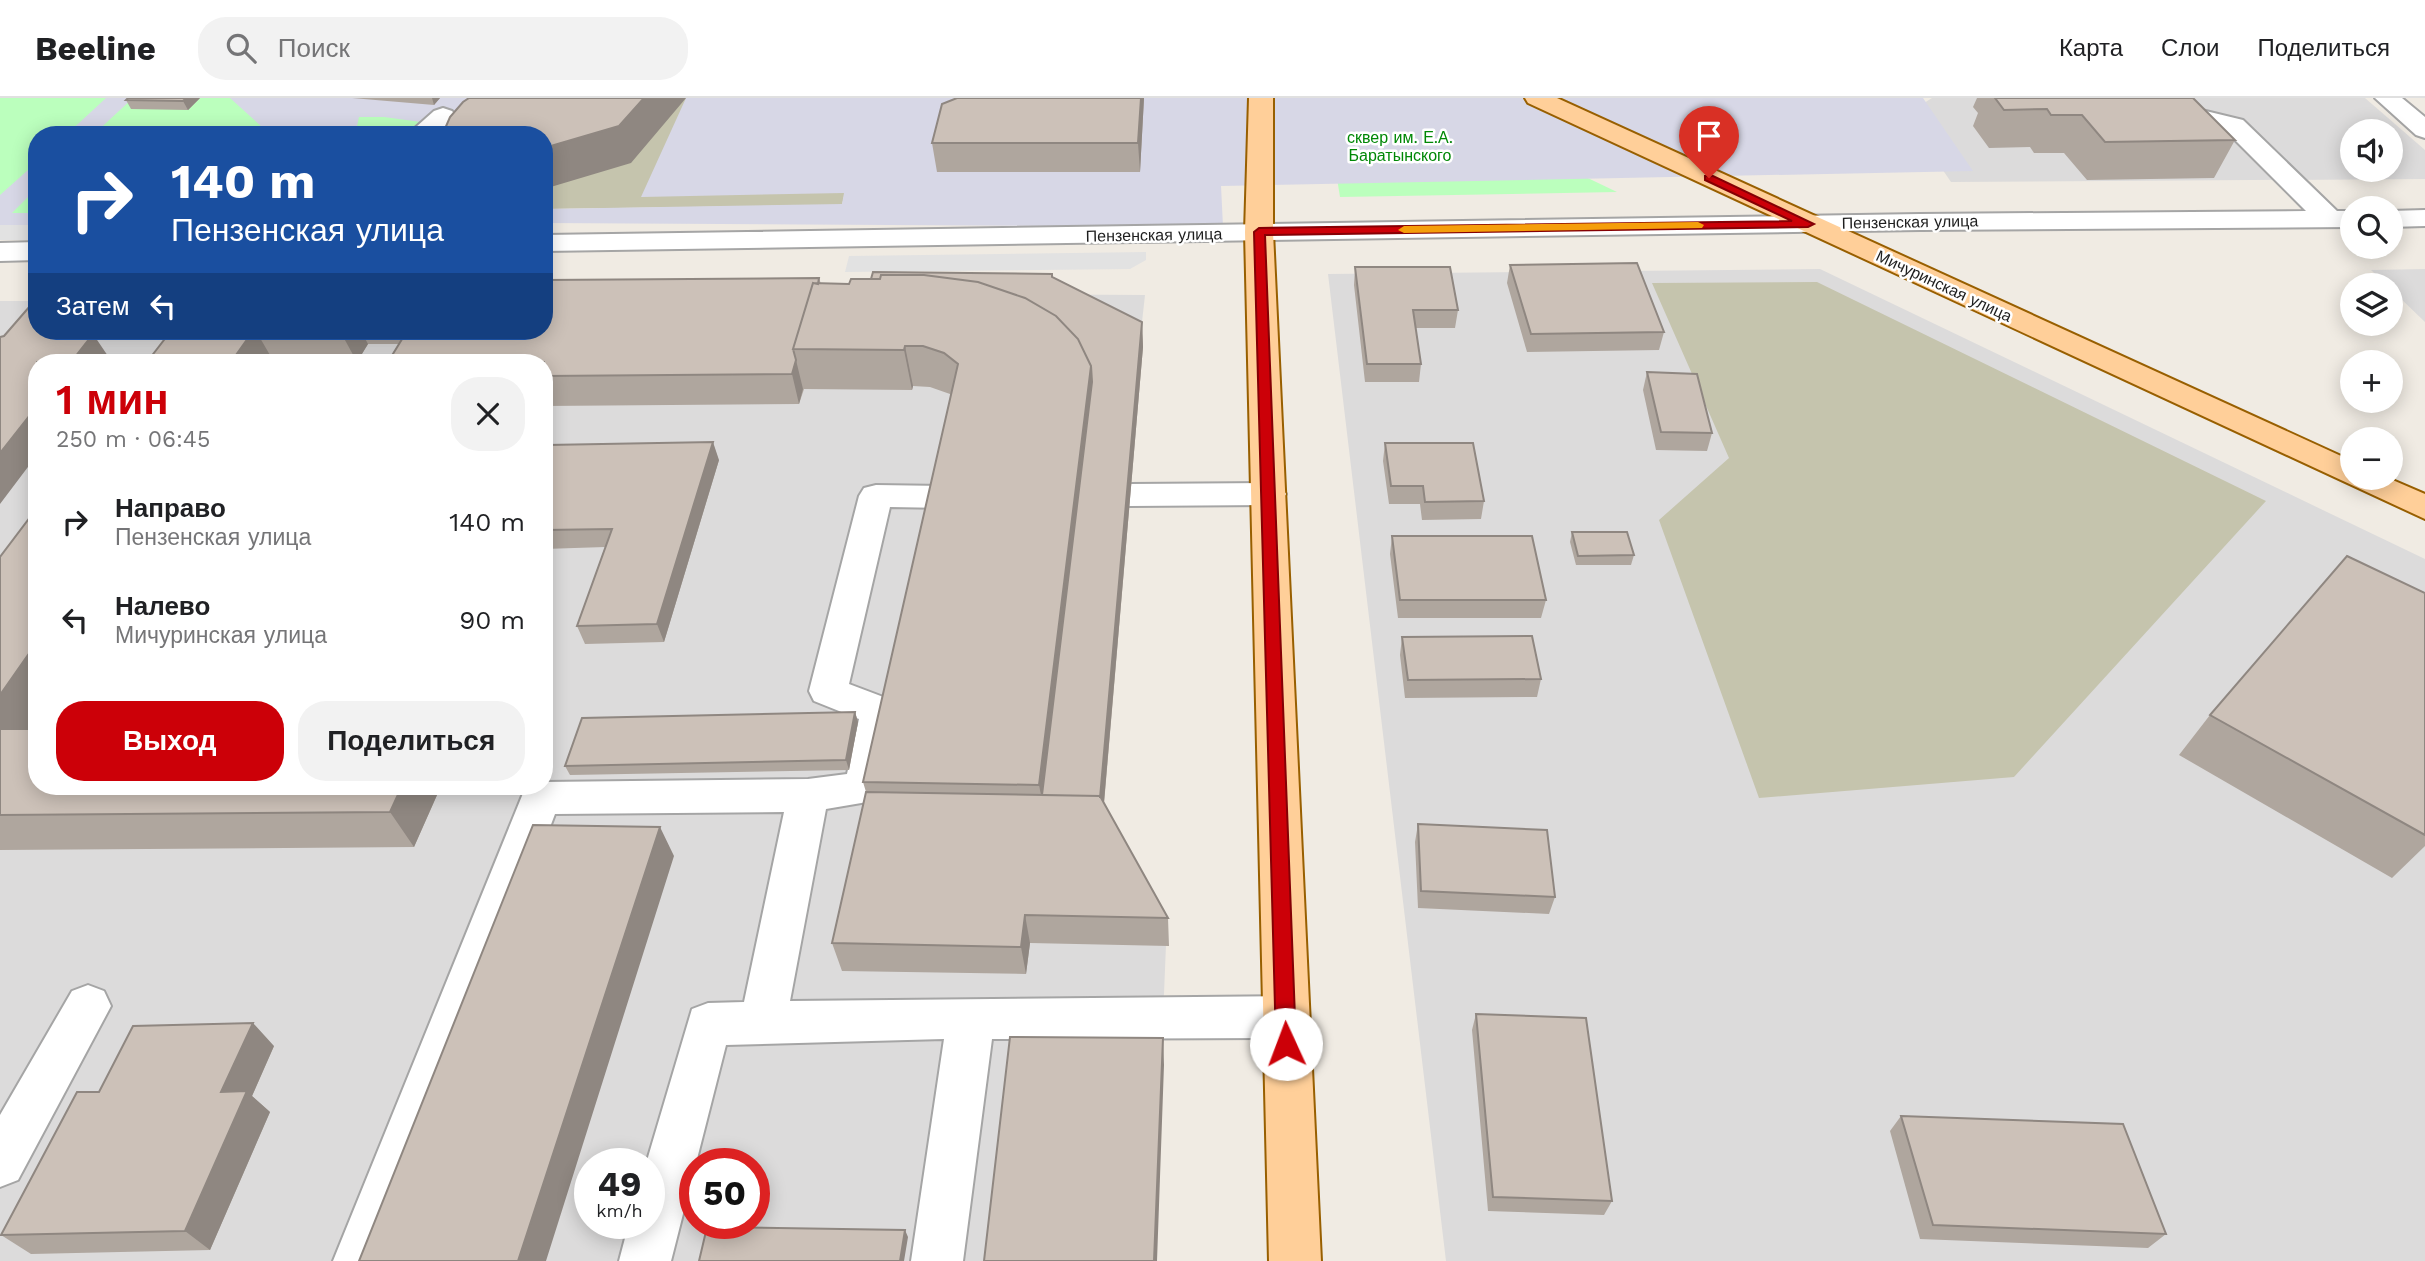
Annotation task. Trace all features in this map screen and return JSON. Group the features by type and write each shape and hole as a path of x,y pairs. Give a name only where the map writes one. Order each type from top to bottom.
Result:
{"main road":[{"path":"1261,98 1259,232 1295,1261"},
{"name":"Мичуринская улица","path":"1536,98 2340,468"},
{"path":"2386,490 2425,508"}],"street":[{"path":"2121,98 2234,125 2340,218"},
{"path":"2387,98 2425,130"},
{"path":"431,126 443,116"},
{"path":"2403,219 2425,218"},
{"name":"Пензенская улица","path":"553,243 1808,224 2340,219"},
{"path":"0,252 28,251"},
{"path":"1130,495 1269,494"},
{"path":"359,1261 541,798 808,795 864,788 880,712 828,691 876,496 945,497"},
{"path":"763,1023 808,795"},
{"path":"0,1163 88,1006"},
{"path":"646,1261 708,1024 971,1018 1285,1017"},
{"path":"937,1261 971,1018"}],"shaded area":[{"path":"106,98 133,98 103,126 76,126"},
{"path":"230,98 521,98 460,126 416,126 421,122 359,117 357,126 261,126"},
{"path":"521,98 841,98 864,107 842,205 553,209 553,126 460,126"},
{"path":"686,98 1923,98 1973,171 1221,186 1223,227 553,223 553,209 842,204 844,193 641,197"},
{"path":"1932,98 2365,98 2389,119 2340,119 2340,180 1951,182 1905,115"},
{"path":"2403,131 2425,150 2425,179 2403,179"},
{"path":"28,170 28,197 12,213 28,213 28,225 0,225 0,195"},
{"path":"0,225 28,225 28,240 0,240"},
{"path":"1146,252 1146,260 1130,269 845,272 849,256"},
{"path":"1820,269 2425,559 2425,1261 1446,1261 1328,274"},
{"path":"2425,269 2425,322 2403,301 2403,273 2374,273 2371,270"},
{"path":"1817,282 2266,501 2014,777 1759,798 1659,520 1729,458 1652,283"},
{"path":"553,292 1145,295 1120,520 1097,817 1166,945 1153,1261 0,1261 0,301 28,301 28,340 553,340"}],"green space":[{"path":"0,98 521,98 460,126 28,126 28,213 0,213"},
{"name":"сквер им. Е.А. Баратынского","path":"1324,98 1421,98 1617,192 1340,197"}],"building":[{"path":"186,98 183,101 126,100"},
{"path":"469,98 644,98 619,126 553,145 553,126 446,126 463,102"},
{"path":"957,98 1141,98 1138,143 932,143 942,104"},
{"path":"1995,98 2193,98 2235,140 2105,142 2082,115 2051,115 2047,109 2004,110"},
{"path":"1637,263 1664,332 1531,334 1510,265"},
{"path":"1355,267 1450,267 1458,310 1413,310 1421,364 1367,364"},
{"path":"873,272 1052,274 1052,277 1142,322 1100,798 1042,795 1092,382 1091,366 1078,339 1056,316 1025,298 978,282 924,275 881,275 880,279 871,279"},
{"path":"881,275 924,275 978,282 1025,298 1056,316 1078,339 1091,366 1039,785 863,782 958,364 944,353 923,346 905,346 904,350 793,349 813,283 849,284 851,279 880,279"},
{"path":"819,278 818,284 813,283 793,349 796,360 792,374 553,376 553,354 393,354 401,340 553,340 553,280"},
{"path":"28,308 28,340 88,340 77,354 28,354 28,417 0,453 0,337 4,336"},
{"path":"164,340 247,340 237,354 153,354"},
{"path":"1647,372 1697,374 1712,433 1661,432"},
{"path":"713,442 657,624 577,626 612,529 553,530 553,445"},
{"path":"1385,443 1473,443 1484,501 1425,502 1423,486 1391,486"},
{"path":"28,520 28,655 0,695 0,557"},
{"path":"1572,532 1627,532 1634,555 1578,556"},
{"path":"1392,536 1532,536 1546,600 1400,600"},
{"path":"2347,556 2425,593 2425,835 2210,715"},
{"path":"1532,636 1541,679 1408,680 1402,637"},
{"path":"855,712 846,760 565,766 582,718"},
{"path":"0,729 28,729 28,795 398,795 390,812 0,815"},
{"path":"866,792 1100,796 1168,918 1025,915 1021,947 832,943"},
{"path":"1418,824 1547,830 1555,897 1421,891"},
{"path":"533,825 660,827 518,1261 359,1261"},
{"path":"1476,1014 1586,1018 1612,1201 1493,1197"},
{"path":"253,1023 221,1092 247,1091 185,1231 1,1235 77,1092 99,1092 133,1026"},
{"path":"1010,1037 1163,1038 1154,1261 984,1261"},
{"path":"1901,1116 2123,1124 2166,1234 1933,1225"},
{"path":"770,1228 905,1230 900,1261 699,1261 704,1239 770,1239"}],"slow traffic":[{"path":"1404,230 1698,225"}],"route":[{"path":"1286,1044 1259,232 1808,224 1709,178"}]}
